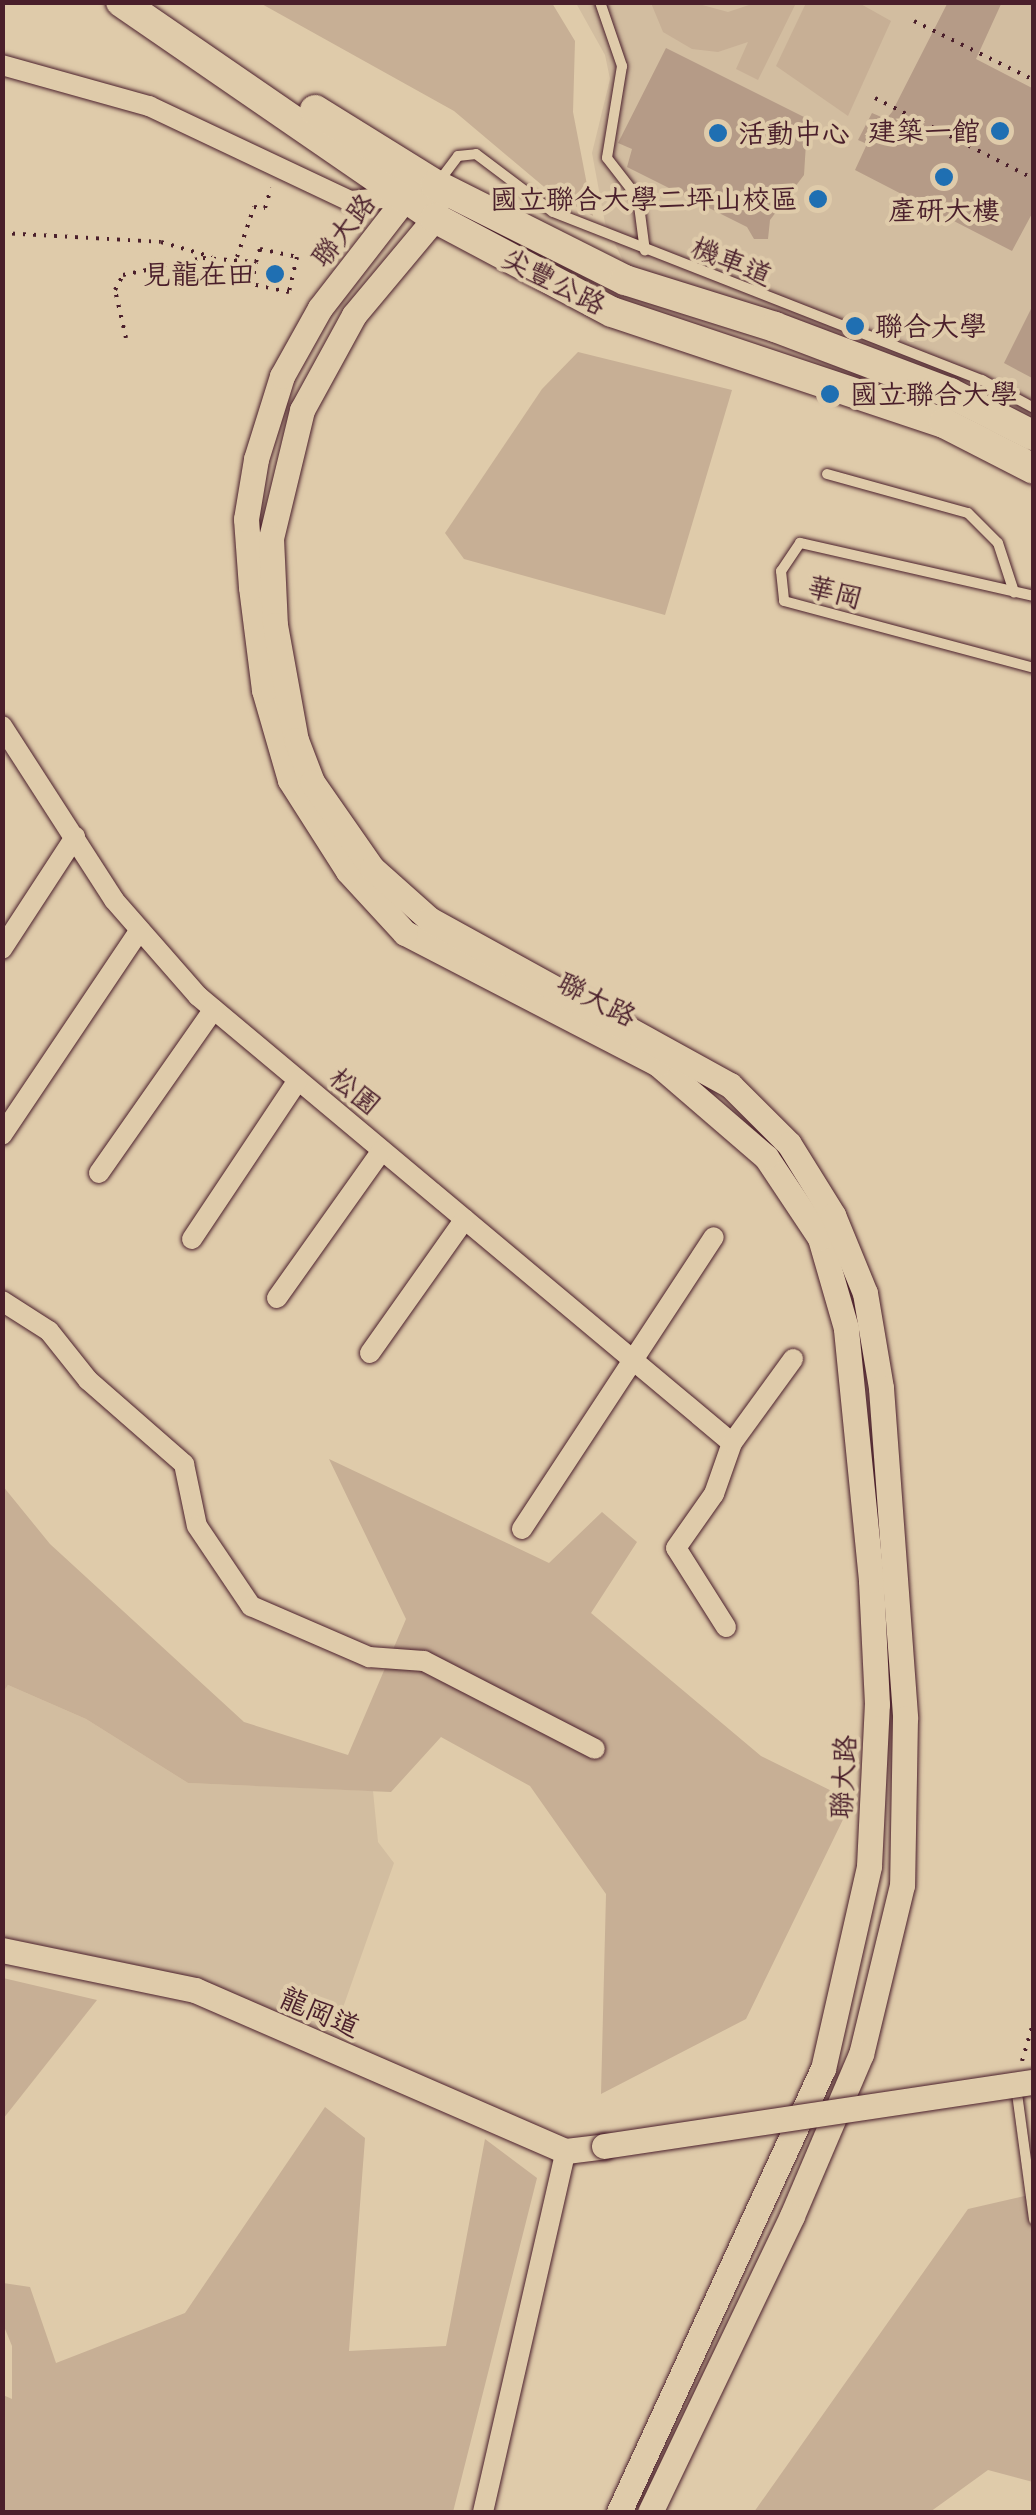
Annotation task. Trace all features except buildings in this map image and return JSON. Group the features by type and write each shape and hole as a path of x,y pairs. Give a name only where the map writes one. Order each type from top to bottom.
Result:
{"main road":[{"name":"尖豐公路","path":"121,2 422,191 626,280 950,393 1034,436"},
{"name":"尖豐公路","path":"157,2 422,191 435,218 612,312 944,423 1034,469"}],"street":[{"path":"2,65 149,106 350,201 422,191"},
{"name":"聯大路","path":"422,191 320,308 282,376 256,459 246,519 251,586 264,690 290,780 348,871 405,933 658,1064 766,1157 820,1238 846,1328 904,1718 902,1884 861,2054 650,2512"},
{"name":"聯大路","path":"435,218 354,315 302,410 271,538 275,625 296,740 312,782 372,868 429,919 730,1085 789,1144 833,1215 866,1293 881,1388 883,1578 869,1866 823,2070 618,2512"},
{"name":"松園","path":"5,736 140,930 214,1010 732,1443"},
{"path":"2,949 75,837"},
{"path":"2,1135 140,930"},
{"path":"99,1172 214,1010"},
{"path":"192,1239 298,1080"},
{"path":"278,1298 382,1150"},
{"path":"370,1354 464,1219"},
{"path":"522,1529 714,1237"},
{"path":"2,1301 48,1332 88,1380 184,1464 198,1526 251,1606 369,1657 424,1661 595,1749"},
{"path":"726,1627 676,1548 714,1494 732,1443 793,1359"},
{"name":"龍岡道","path":"2,1950 195,1990 566,2151"},
{"path":"483,2512 566,2151 1024,2084"}],"lane":[{"path":"600,2 622,66 607,158 638,198 645,251"},
{"name":"機車道","path":"422,191 458,156 476,154 553,212 982,380 1034,408"},
{"path":"826,474 968,513 998,543 1014,592"},
{"name":"華岡","path":"1034,596 800,543 781,571 784,602 1034,668"},
{"path":"1024,2084 1034,2220"}],"path":[{"path":"914,21 1034,80"},
{"path":"875,98 1034,178"},
{"path":"236,259 254,207 265,208 277,169"},
{"path":"2,233 161,242 217,258 256,262"},
{"path":"260,250 297,257 289,292 252,284 256,262 260,250"},
{"path":"126,338 116,290 123,275 217,258"},
{"path":"1024,2084 1034,2020"}],"shaded area":[{"path":"260,3 552,3 575,41 573,112 593,216 549,191 454,111"},
{"name":"國立聯合大學二坪山校區","path":"576,3 1033,3 1033,416 970,383 625,265 605,223 592,153 610,79 605,55"},
{"path":"651,3 695,3 728,12 755,3 796,3 758,80 736,69 748,42 718,52 692,49 663,32"},
{"path":"806,3 859,3 891,21 848,116 776,66"},
{"path":"578,352 732,390 665,615 464,559 445,533 542,389"},
{"path":"329,1459 549,1563 602,1512 637,1542 591,1613 761,1756 852,1801 746,2019 601,2094 606,1894 530,1786 441,1737 391,1792 188,1783 86,1719 8,1685 3,1692 2,1485 50,1544 244,1722 348,1755 406,1619"},
{"path":"8,1685 86,1719 188,1783 373,1791 378,1842 394,1863 334,2033 156,1969 3,1937 2,1692"},
{"path":"2,1978 97,2000 3,2119"},
{"path":"325,2107 365,2138 349,2351 446,2346 485,2139 537,2178 453,2512 3,2512 3,2395 12,2399 12,2346 3,2324 3,2283 30,2287 56,2363 185,2313"},
{"path":"1033,2194 1033,2482 988,2470 930,2512 754,2512 968,2209"}],"place":[{"name":"建築一館","path":"1000,131"},
{"name":"活動中心","path":"718,133"},
{"name":"產研大樓","path":"944,177"},
{"name":"國立聯合大學二坪山校區","path":"818,199"},
{"name":"見龍在田","path":"275,274"},
{"name":"聯合大學","path":"855,326"},
{"name":"國立聯合大學","path":"830,394"}]}
